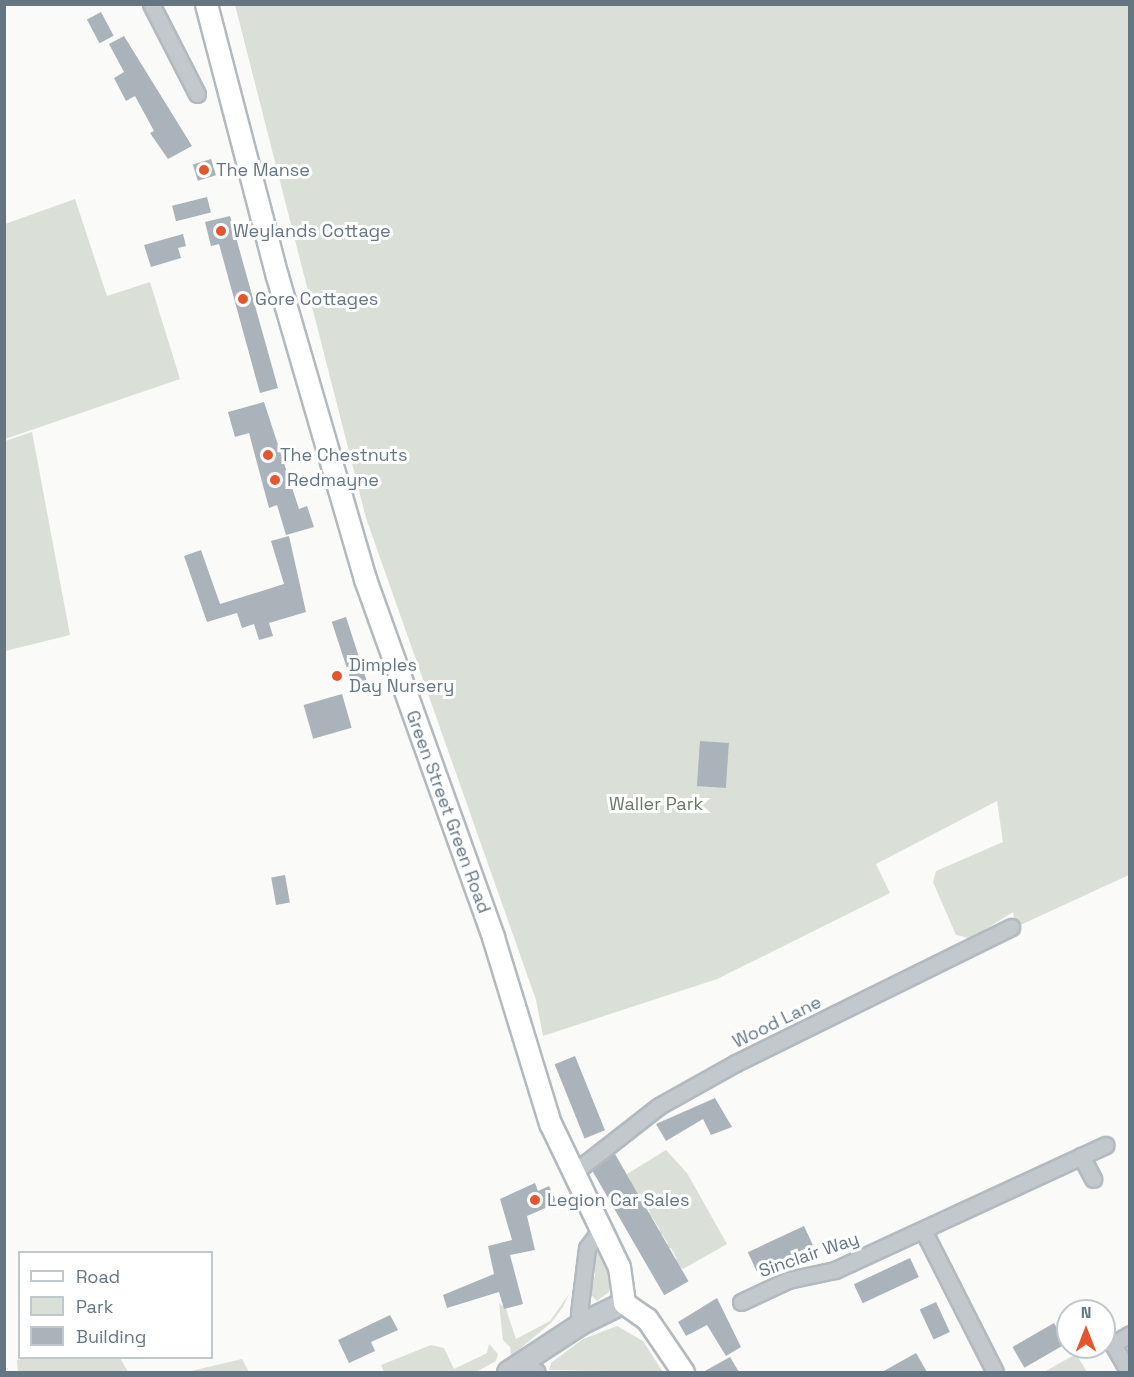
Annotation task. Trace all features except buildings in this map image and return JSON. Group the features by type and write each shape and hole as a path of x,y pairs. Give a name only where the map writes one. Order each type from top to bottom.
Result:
{"main road":[{"name":"Green Street Green Road","path":"206,4 277,276 365,579 493,938 550,1123 572,1174 619,1267 624,1303"},
{"path":"624,1303 647,1319 683,1372"}],"street":[{"path":"151,5 196,94"},
{"name":"Wood Lane","path":"572,1174 659,1106 707,1079 1011,927"},
{"name":"Sinclair Way","path":"741,1302 788,1280 835,1270 1106,1145"},
{"path":"1082,1156 1093,1179"},
{"path":"923,1230 995,1372"},
{"path":"583,1323 579,1313 588,1242 600,1231"},
{"path":"523,1370 583,1323 624,1303"},
{"path":"1129,1372 1113,1344 1130,1334"}],"green space":[{"name":"Waller Park","path":"235,5 1129,5 1129,875 1016,927 1013,912 978,934 968,938 956,935 933,882 936,871 1003,842 997,801 876,864 890,893 717,979 543,1036 536,1000 366,518"},
{"path":"75,199 107,296 150,282 180,379 5,439 5,224"},
{"path":"32,432 70,635 5,651 5,441"},
{"path":"666,1150 687,1173 727,1244 683,1269 672,1262 677,1259 671,1248 663,1248 668,1244 662,1234 656,1237 654,1233 660,1230 652,1217 644,1216 650,1212 644,1202 636,1202 641,1198 633,1185 626,1184 631,1181 627,1174"},
{"path":"596,1248 611,1280 609,1292 597,1301 588,1292 595,1276 595,1253 591,1252"},
{"path":"569,1294 551,1323 511,1356 510,1347 503,1340 499,1303 506,1309 516,1339 550,1321"},
{"path":"617,1326 643,1341 663,1372 549,1370 551,1363 583,1339"},
{"path":"489,1344 498,1354 496,1361 476,1372 384,1372 381,1365 431,1345 444,1348 454,1369 487,1353"},
{"path":"121,1359 128,1372 18,1372 17,1360"},
{"path":"242,1359 249,1372 187,1372"},
{"path":"1067,1359 1079,1359 1087,1372 1044,1372"}],"place":[{"name":"The Manse","path":"204,170"},
{"name":"Weylands Cottage","path":"221,231"},
{"name":"Gore Cottages","path":"243,299"},
{"name":"The Chestnuts","path":"268,455"},
{"name":"Redmayne","path":"275,480"},
{"name":"Dimples Day Nursery","path":"337,676"},
{"name":"Legion Car Sales","path":"535,1200"}]}
